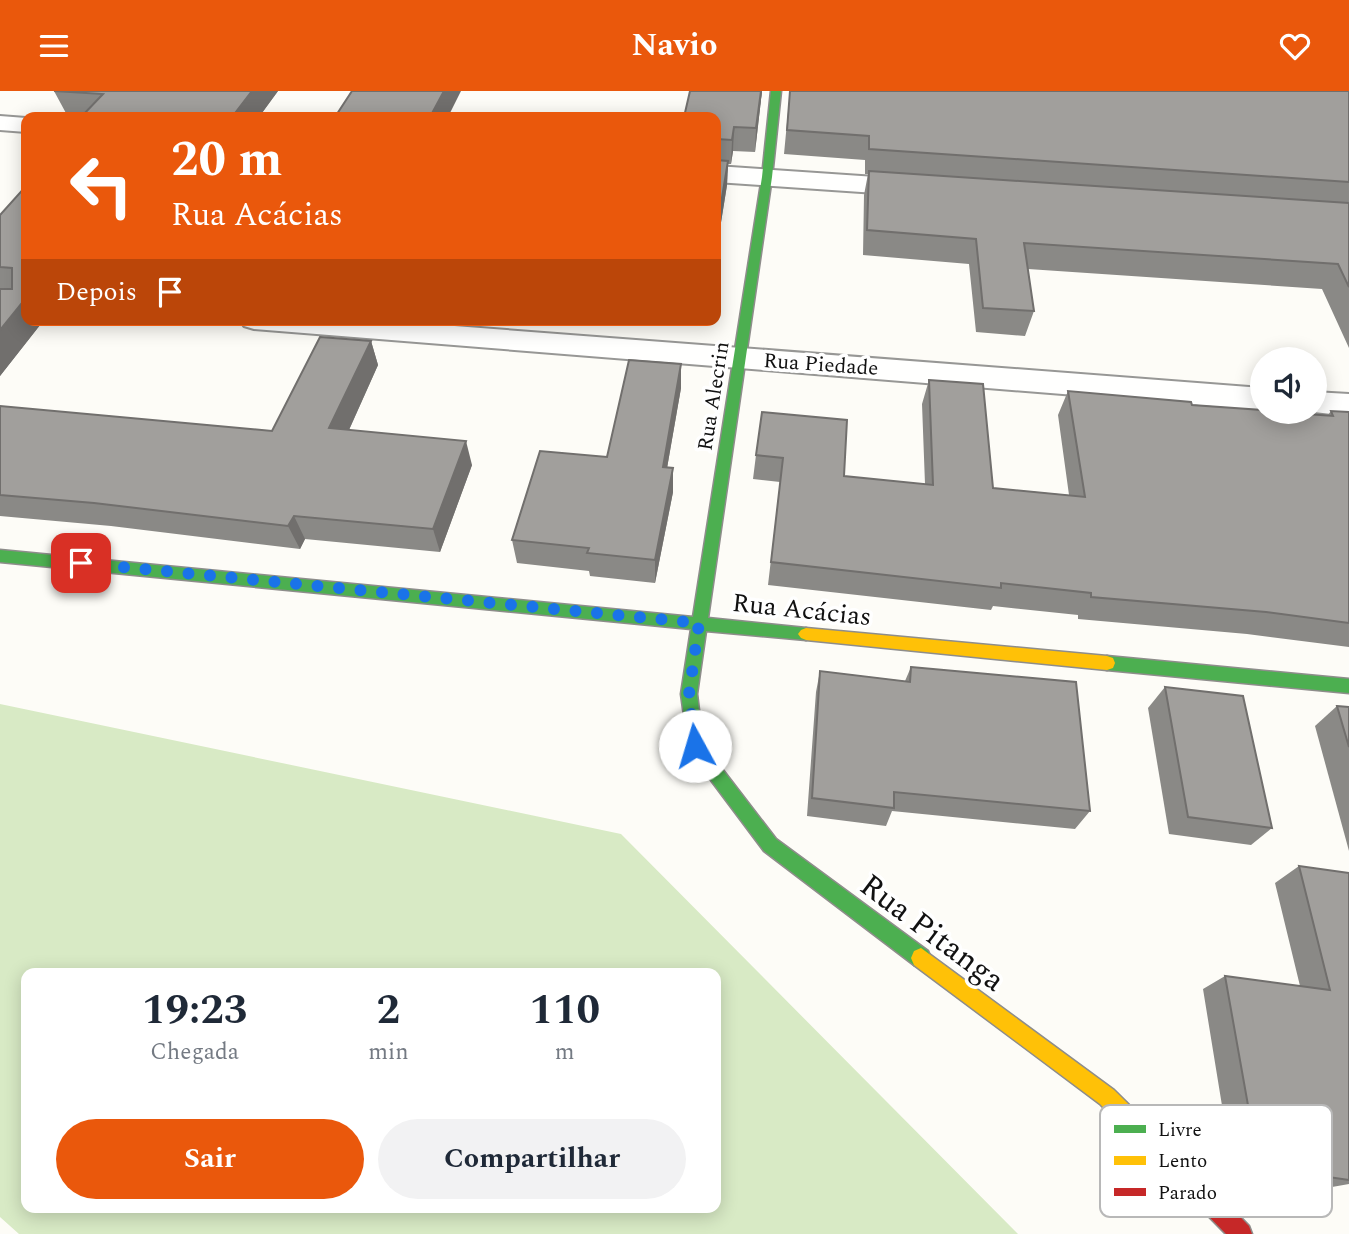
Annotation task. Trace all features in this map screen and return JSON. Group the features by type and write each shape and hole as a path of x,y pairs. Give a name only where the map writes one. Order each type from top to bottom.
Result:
{"street":[{"name":"Rua Alecrin","path":"699,623 767,177 776,91"},
{"path":"0,123 21,125"},
{"path":"721,174 947,190"},
{"name":"Rua Piedade","path":"331,326 1250,398"},
{"path":"1327,404 1349,405"},
{"name":"Rua Acácias","path":"0,556 1349,686"},
{"name":"Rua Pitanga","path":"699,623 689,694 695,746 770,845 1115,1105"},
{"name":"Rua Pitanga","path":"1224,1217 1241,1234"}],"green space":[{"path":"0,704 621,834 1018,1234 19,1234 0,1217"}],"building":[{"path":"54,91 252,91 236,112 86,112 103,94"},
{"path":"352,91 444,91 433,112 338,112"},
{"path":"690,91 761,91 756,128 734,127 732,140 721,139 721,112 685,112"},
{"path":"790,91 1349,91 1349,182 869,149 869,136 787,130"},
{"path":"721,160 728,161 721,204"},
{"path":"869,171 1349,203 1349,287 1338,264 1024,243 1034,311 983,308 976,239 867,230"},
{"path":"21,192 21,304 0,330 0,289 12,289 12,268 0,267 0,215"},
{"path":"320,337 371,341 329,428 466,441 433,529 294,516 288,526 94,503 0,495 0,406 272,431"},
{"path":"629,360 681,364 663,467 673,468 655,560 587,553 589,548 512,540 540,451 607,457"},
{"path":"929,380 983,384 993,488 1085,497 1068,391 1250,409 1250,424 1327,424 1327,416 1333,416 1331,411 1349,412 1349,623 1266,612 1091,597 1091,593 1001,583 1001,588 771,562 783,458 756,455 762,412 847,420 844,476 933,485"},
{"path":"911,667 1076,682 1090,811 894,792 894,808 812,798 820,671 910,682"},
{"path":"1165,687 1243,696 1272,828 1188,817"},
{"path":"1337,706 1349,707 1349,747"},
{"path":"1299,866 1349,873 1349,1180 1332,1178 1332,1105 1248,1105 1225,976 1330,990"}],"traffic: fast":[{"path":"776,91 767,177 689,694 695,746 770,845 921,958"},
{"path":"0,556 806,634"},
{"path":"1107,663 1349,686"}],"traffic: slow":[{"path":"806,634 1107,663"},
{"path":"921,958 1115,1105"}],"traffic: jam":[{"path":"1224,1217 1241,1234"}],"route":[{"path":"81,563 699,623 689,694 695,746"}]}
